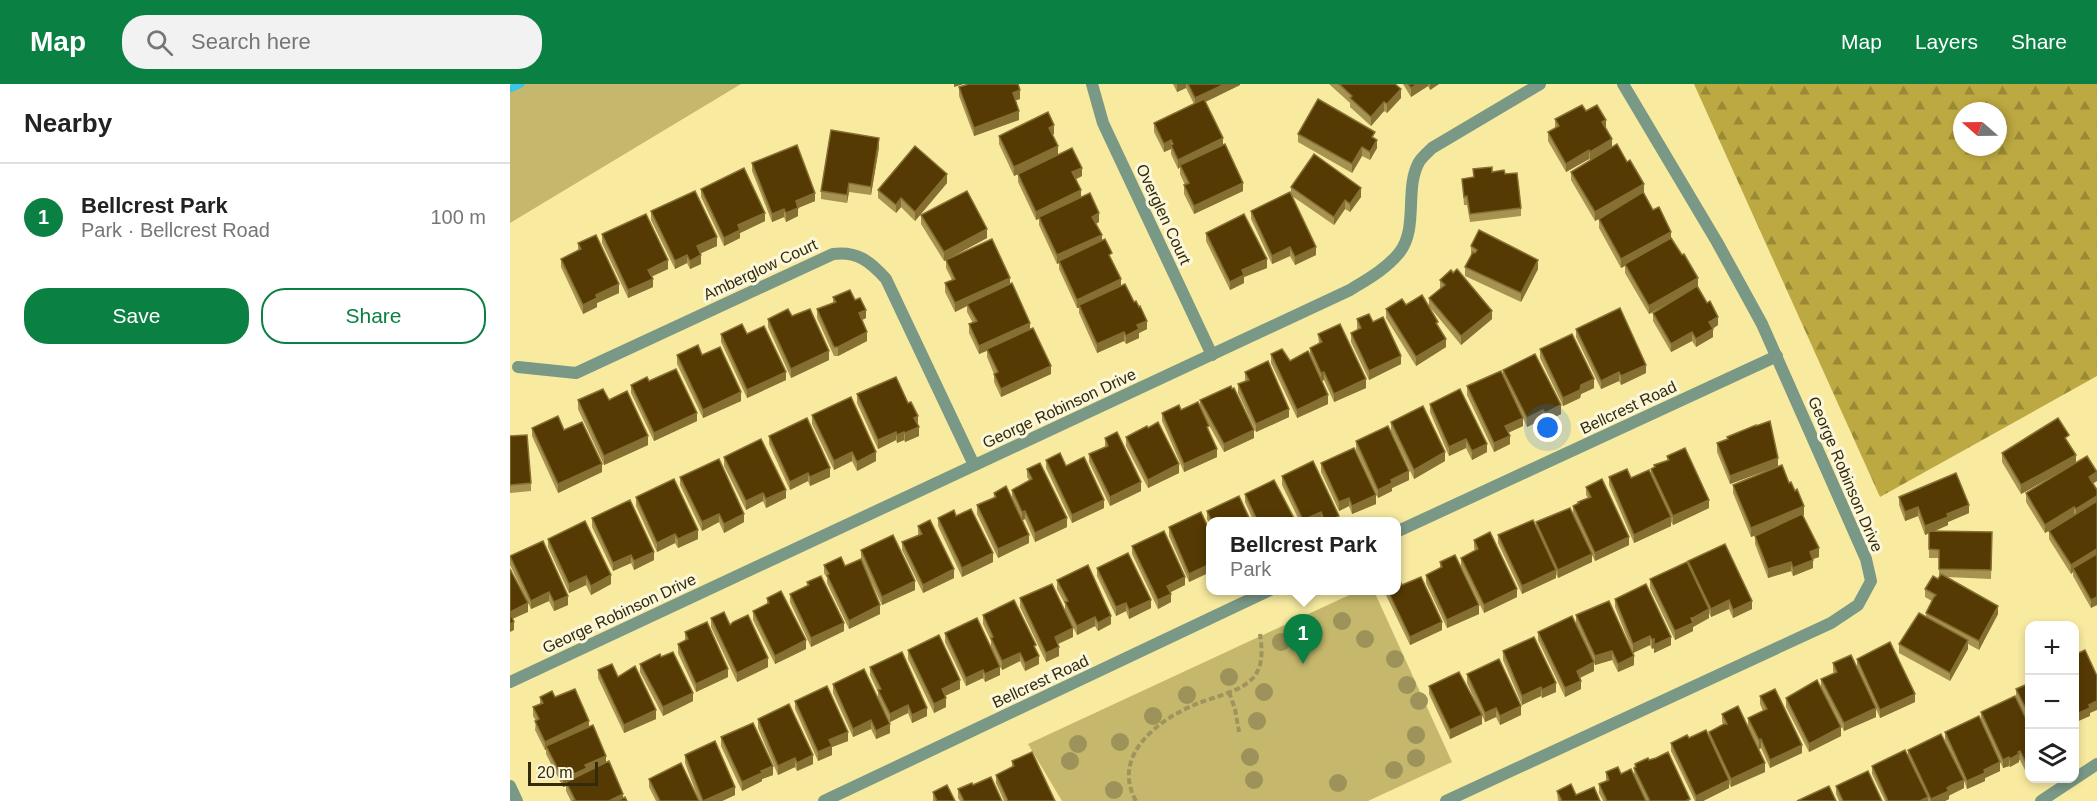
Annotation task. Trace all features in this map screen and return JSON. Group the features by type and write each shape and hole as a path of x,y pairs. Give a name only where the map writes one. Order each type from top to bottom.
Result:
{"street":[{"name":"Overglen Court","path":"1092,84 1103,123 1212,355"},
{"name":"George Robinson Drive","path":"510,682 1350,290 1378,273 1401,251 1409,228 1413,182 1419,162 1432,148 1540,84"},
{"name":"George Robinson Drive","path":"1446,801 1831,623 1858,605 1871,581 1866,560 1762,324 1717,242 1623,84"},
{"name":"Amberglow Court","path":"518,367 576,373 833,254 845,252 857,255 873,264 885,279 974,465"},
{"name":"Bellcrest Road","path":"1401,530 1777,356"},
{"name":"Bellcrest Road","path":"824,801 1262,595"},
{"path":"2041,801 2097,764"},
{"path":"510,786 517,801"}],"path":[{"path":"1136,801 1127,780 1130,761 1138,745 1168,719 1197,703 1229,692 1253,677 1260,665 1263,651 1260,634"},
{"path":"1229,692 1239,732"}],"shaded area":[{"path":"510,84 741,84 510,223"},
{"path":"1349,595 1376,595 1452,762 1368,801 1062,801 1028,744"}],"green space":[{"path":"1694,84 2097,84 2097,376 1880,497"}],"building":[{"path":"969,84 1018,84 1020,90 1013,93 1019,111 974,128 959,87"},
{"path":"1188,84 1225,84 1195,98"},
{"path":"1339,84 1395,84 1401,89 1387,104 1384,102 1371,117 1350,98 1352,96"},
{"path":"1204,99 1223,138 1178,160 1171,140 1164,144 1154,123"},
{"path":"1318,99 1375,132 1372,137 1377,140 1370,152 1362,147 1352,164 1298,134"},
{"path":"1582,105 1586,111 1597,105 1606,120 1602,122 1612,139 1566,164 1548,132 1559,126 1555,119"},
{"path":"1048,112 1054,125 1049,128 1058,146 1014,167 999,136"},
{"path":"831,130 879,138 871,187 849,183 847,195 821,191"},
{"path":"1225,144 1243,183 1194,206 1184,185 1189,183 1180,165"},
{"path":"1617,144 1627,162 1630,160 1644,184 1595,212 1571,172"},
{"path":"797,145 815,193 796,201 798,208 786,213 784,209 772,214 752,163"},
{"path":"915,146 947,174 915,212 901,198 896,205 878,190"},
{"path":"1072,148 1082,168 1072,172 1081,190 1036,212 1018,174"},
{"path":"1314,154 1361,188 1350,204 1345,200 1334,217 1291,187"},
{"path":"1492,167 1492,172 1504,170 1505,174 1517,173 1521,208 1470,214 1467,196 1464,197 1462,179 1474,177 1473,169"},
{"path":"744,168 765,213 738,225 740,230 724,238 701,189"},
{"path":"695,191 717,237 697,246 701,255 690,261 687,255 675,261 651,211"},
{"path":"967,191 987,229 944,252 921,215"},
{"path":"1290,192 1316,247 1295,257 1290,247 1272,256 1251,211"},
{"path":"1643,192 1653,210 1659,207 1671,232 1621,259 1599,219"},
{"path":"1090,193 1099,213 1092,217 1102,235 1057,255 1039,217"},
{"path":"646,214 668,260 648,270 653,279 628,290 602,234"},
{"path":"1244,214 1267,259 1242,270 1244,275 1230,282 1206,233"},
{"path":"1479,230 1538,260 1521,293 1465,267 1473,252 1477,250 1471,246"},
{"path":"596,235 619,284 596,295 597,298 583,305 561,259 581,249 578,243"},
{"path":"1671,238 1682,255 1684,254 1698,278 1649,306 1625,264"},
{"path":"992,239 1010,278 955,303 945,283 955,279 946,260"},
{"path":"1105,239 1112,253 1109,255 1121,279 1077,300 1059,261"},
{"path":"1457,269 1492,311 1461,336 1429,298 1445,285 1440,280 1451,270 1453,273"},
{"path":"1012,283 1030,323 979,346 969,324 977,321 967,304"},
{"path":"1125,284 1147,321 1137,325 1139,329 1126,336 1124,332 1097,344 1079,305"},
{"path":"1697,286 1707,303 1710,301 1718,317 1709,322 1713,329 1696,339 1692,332 1671,344 1653,313"},
{"path":"850,290 855,300 860,298 866,310 859,313 867,332 834,347 817,309 836,302 833,297"},
{"path":"1422,295 1446,339 1416,357 1386,309 1402,299 1406,305"},
{"path":"1620,308 1646,365 1621,376 1619,372 1601,381 1576,329"},
{"path":"788,309 792,316 810,309 829,351 791,369 768,319"},
{"path":"1369,314 1373,322 1383,317 1401,356 1369,371 1351,333 1361,328 1357,319"},
{"path":"742,324 747,334 764,326 786,372 747,390 721,334"},
{"path":"1340,324 1366,379 1334,394 1324,372 1321,373 1310,348 1322,342 1318,334"},
{"path":"1033,328 1051,366 1001,389 994,374 998,372 987,349"},
{"path":"1572,334 1594,379 1581,385 1580,390 1563,398 1540,349"},
{"path":"698,345 702,355 720,347 741,392 703,410 677,355"},
{"path":"1282,349 1290,361 1308,351 1328,395 1297,410 1271,354"},
{"path":"1535,354 1561,405 1527,418 1503,370"},
{"path":"1268,361 1289,409 1256,424 1238,384 1249,380 1245,372"},
{"path":"676,369 697,413 654,433 631,385 647,377 649,381"},
{"path":"1501,371 1523,418 1505,426 1510,436 1494,443 1467,386"},
{"path":"896,377 908,403 911,402 918,416 914,418 919,427 897,435 896,432 878,440 857,394"},
{"path":"1231,386 1254,430 1224,444 1200,400"},
{"path":"603,389 609,400 627,391 648,436 604,456 578,400"},
{"path":"1460,389 1487,444 1472,451 1466,439 1449,447 1430,404"},
{"path":"851,397 876,452 857,462 852,452 834,461 812,415"},
{"path":"1198,402 1217,449 1184,464 1162,413 1179,405 1181,410"},
{"path":"1423,406 1445,452 1414,470 1391,422"},
{"path":"558,416 564,430 582,422 602,464 558,484 532,428"},
{"path":"807,418 830,468 810,477 808,473 790,482 769,436"},
{"path":"2058,418 2069,435 2065,438 2076,455 2021,485 2002,453"},
{"path":"1770,421 1778,458 1730,476 1717,443"},
{"path":"1158,422 1179,464 1148,480 1126,437"},
{"path":"1388,426 1409,471 1378,490 1356,441"},
{"path":"1117,432 1141,482 1110,497 1089,454 1108,446 1105,438"},
{"path":"527,435 531,483 510,485 510,436"},
{"path":"761,439 786,490 766,499 763,493 746,501 724,457"},
{"path":"1354,448 1376,495 1352,506 1349,498 1339,502 1321,463"},
{"path":"1685,448 1709,500 1673,516 1651,469 1655,467 1654,465 1669,460 1667,456"},
{"path":"1060,453 1066,466 1084,457 1104,500 1072,515 1046,460"},
{"path":"2087,456 2097,472 2089,477 2097,490 2097,496 2045,525 2026,493"},
{"path":"719,459 744,514 724,524 719,514 702,522 680,477"},
{"path":"1313,461 1339,516 1323,517 1321,512 1310,517 1302,517 1282,476"},
{"path":"1040,463 1067,518 1035,533 1012,490 1032,479 1027,469"},
{"path":"1782,465 1789,483 1791,482 1795,491 1797,489 1804,506 1751,528 1733,485"},
{"path":"1627,469 1631,478 1649,470 1671,517 1634,535 1609,477"},
{"path":"1956,473 1969,505 1925,526 1918,507 1905,512 1899,497"},
{"path":"674,479 698,530 678,539 675,534 657,543 636,497"},
{"path":"1602,479 1629,537 1595,553 1573,506 1591,497 1586,487"},
{"path":"1274,480 1293,517 1256,517 1245,494"},
{"path":"1006,486 1029,535 998,549 977,505 996,497 994,493"},
{"path":"1239,496 1249,517 1210,517 1207,511"},
{"path":"630,500 654,552 634,561 631,555 613,563 592,518"},
{"path":"2097,501 2097,549 2071,565 2049,531"},
{"path":"1570,508 1592,554 1558,570 1536,522"},
{"path":"971,509 993,553 962,568 938,518 954,510 956,516"},
{"path":"1201,512 1206,523 1206,566 1189,574 1169,527"},
{"path":"1802,514 1819,548 1810,552 1813,560 1793,568 1791,562 1768,569 1755,536"},
{"path":"930,520 954,569 923,585 902,542 922,534 918,526"},
{"path":"1533,520 1556,570 1522,586 1498,535"},
{"path":"585,521 611,575 591,586 586,576 569,584 548,539"},
{"path":"1164,531 1185,577 1167,586 1171,594 1158,600 1132,546"},
{"path":"1929,531 1992,532 1991,570 1939,569 1939,550 1929,549"},
{"path":"1490,532 1517,589 1484,605 1461,558 1478,549 1474,540"},
{"path":"893,535 915,581 882,597 861,550"},
{"path":"543,541 568,596 554,602 549,592 531,601 510,556"},
{"path":"1725,544 1752,601 1733,610 1729,600 1711,609 1688,561"},
{"path":"1128,553 1151,600 1129,610 1126,603 1116,607 1097,568"},
{"path":"2097,554 2097,597 2091,600 2073,568"},
{"path":"1455,555 1479,605 1447,620 1426,575 1442,567 1440,562"},
{"path":"841,557 845,566 861,559 880,605 849,621 824,565"},
{"path":"1687,562 1709,609 1691,618 1693,623 1675,631 1650,579"},
{"path":"1088,565 1111,616 1098,623 1095,617 1077,626 1057,580"},
{"path":"510,569 528,603 510,612"},
{"path":"1941,574 1998,606 1979,641 1926,613 1936,595 1925,589 1933,576 1938,579"},
{"path":"821,576 844,623 811,638 790,594 809,585 807,582"},
{"path":"1421,577 1442,622 1410,637 1390,595 1401,595 1401,583 1402,585"},
{"path":"1052,584 1073,628 1055,637 1059,647 1046,653 1020,598"},
{"path":"1646,584 1671,637 1654,645 1654,639 1652,640 1650,636 1633,644 1615,599"},
{"path":"781,591 806,640 775,656 753,611 769,603 767,598"},
{"path":"1014,600 1039,656 1025,663 1020,653 1002,661 983,615"},
{"path":"1609,601 1634,656 1618,664 1612,651 1595,656 1576,615"},
{"path":"724,612 730,625 748,615 768,658 737,673 711,618"},
{"path":"1919,613 1968,640 1950,673 1899,644"},
{"path":"1572,616 1594,662 1577,671 1581,681 1565,688 1538,632"},
{"path":"977,618 1000,667 985,674 983,670 966,678 945,633"},
{"path":"707,622 728,669 696,684 678,644 688,639 685,632"},
{"path":"939,635 960,680 942,689 946,698 934,704 908,650"},
{"path":"1534,637 1556,683 1522,696 1503,651"},
{"path":"1890,642 1915,694 1880,710 1857,659"},
{"path":"2085,650 2097,676 2097,701 2089,705 2090,708 2079,713 2079,675 2079,653"},
{"path":"673,652 693,693 663,707 640,664 660,654 661,657"},
{"path":"902,652 927,708 912,715 908,705 890,714 870,667"},
{"path":"1851,655 1876,708 1844,723 1821,679 1837,672 1833,663"},
{"path":"1499,659 1521,706 1500,716 1496,708 1485,713 1467,674"},
{"path":"612,664 618,677 635,666 656,710 624,725 598,670"},
{"path":"864,669 890,724 876,731 871,720 853,729 833,684"},
{"path":"1459,672 1482,715 1450,730 1429,686"},
{"path":"1817,680 1841,727 1809,744 1786,698"},
{"path":"2025,685 2025,707 2016,689"},
{"path":"827,686 848,732 829,740 832,746 818,752 795,701"},
{"path":"575,689 589,721 545,742 535,721 539,719 533,707 543,703 540,697 552,691 555,697"},
{"path":"1775,689 1802,745 1770,760 1748,718 1767,709 1760,696"},
{"path":"2015,696 2025,717 2025,761 2020,751 2010,759 2009,757 2003,760 1981,712"},
{"path":"789,704 813,755 797,763 795,758 778,766 758,719"},
{"path":"1738,706 1765,763 1731,779 1709,732 1727,724 1722,714"},
{"path":"1979,716 2000,762 1984,770 1985,773 1967,781 1945,732"},
{"path":"753,723 773,766 742,782 721,737"},
{"path":"593,725 606,756 585,765 587,768 563,779 546,746"},
{"path":"1706,730 1729,780 1696,796 1671,743 1687,735 1689,738"},
{"path":"1941,734 1964,780 1947,788 1949,791 1931,799 1908,750"},
{"path":"715,741 735,787 703,801 685,755"},
{"path":"1905,750 1928,797 1920,801 1888,801 1872,766"},
{"path":"1032,752 1055,801 1008,801 996,775 1014,766 1012,761"},
{"path":"1668,752 1690,799 1650,801 1634,768 1635,764"},
{"path":"609,761 623,794 609,801 573,801 575,800 566,782"},
{"path":"681,763 699,801 660,801 649,779"},
{"path":"1618,767 1621,774 1631,769 1646,801 1607,801 1599,784 1609,780 1606,772"},
{"path":"1868,771 1882,801 1843,801 1836,786"},
{"path":"991,777 1002,801 964,801 958,789"},
{"path":"1571,784 1576,795 1594,787 1600,801 1562,801 1557,791"},
{"path":"947,785 955,801 937,801 933,792"},
{"path":"1829,786 1836,801 1797,801"}],"waterway":[{"path":"510,89 521,84"}],"place":[{"name":"Bellcrest Park","path":"1303,664"}]}
